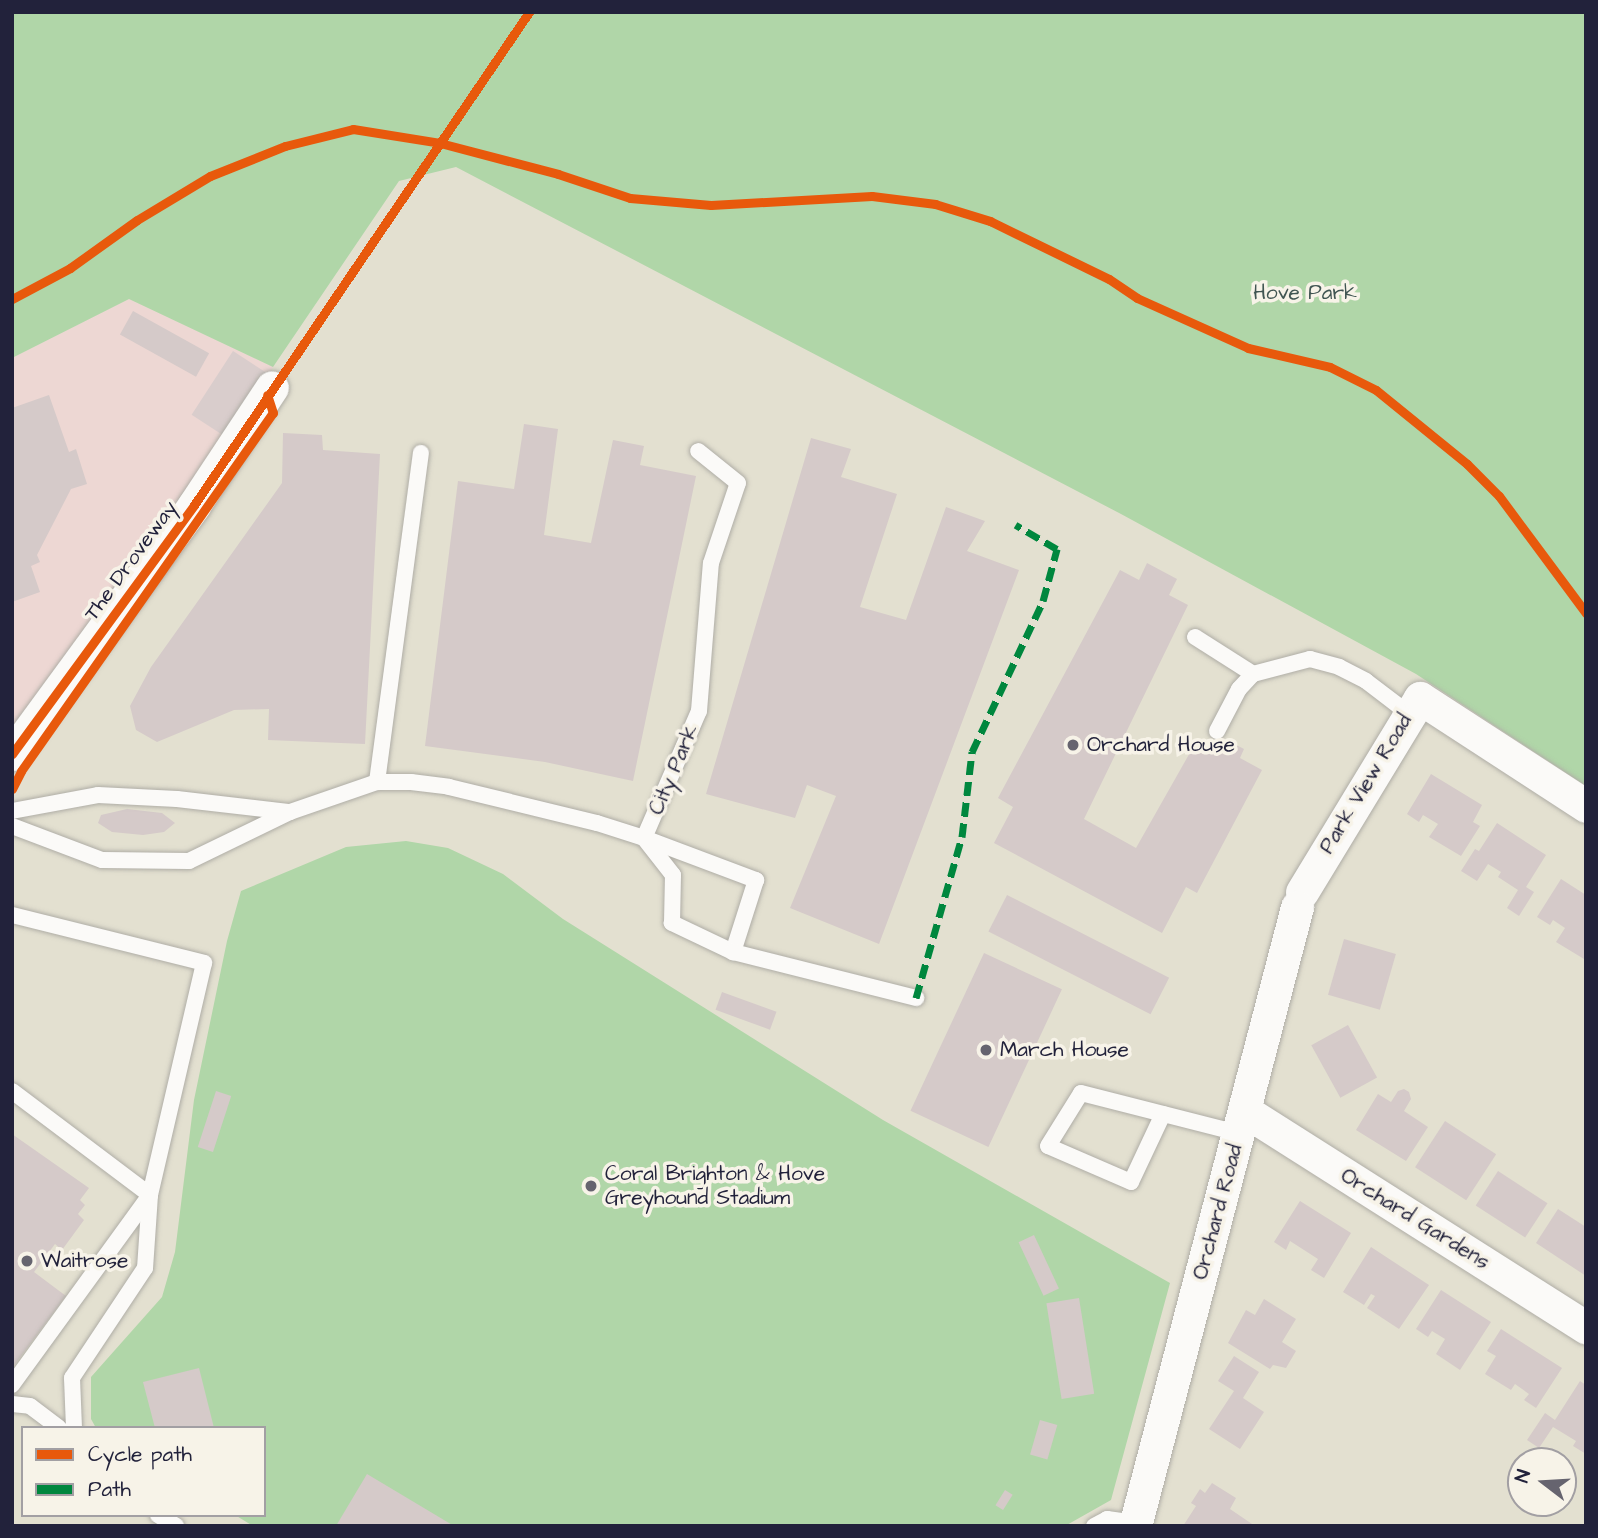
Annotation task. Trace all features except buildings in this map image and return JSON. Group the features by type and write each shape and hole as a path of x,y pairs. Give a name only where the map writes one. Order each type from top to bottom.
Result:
{"street":[{"name":"The Droveway","path":"12,754 194,505 272,387"},
{"name":"Park View Road","path":"1300,899 1408,713 1420,698 1586,806"},
{"name":"Orchard Road","path":"1135,1525 1300,899"},
{"name":"Orchard Gardens","path":"1242,1122 1586,1327"}],"lane":[{"name":"City Park","path":"12,826 102,860 189,861 290,812 377,782 411,782 449,787 597,822 644,838 699,711 711,563 738,483 698,451"},
{"path":"377,782 421,453"},
{"path":"1195,637 1253,674"},
{"path":"1217,731 1239,689 1253,674 1316,659 1366,681 1408,713"},
{"path":"12,811 98,795 177,799 290,812"},
{"path":"644,838 756,880 733,952"},
{"path":"644,838 673,875 672,923 733,952 916,998"},
{"path":"12,915 204,963 150,1195 145,1268 72,1378 74,1426"},
{"path":"12,1091 150,1195"},
{"path":"1163,1114 1131,1182 1048,1146 1081,1093 1163,1114 1242,1122"},
{"path":"12,1385 150,1195"},
{"path":"12,1404 30,1406 56,1426"},
{"path":"1094,1526 1107,1519 1135,1525"}],"shaded area":[{"path":"129,299 273,367 12,740 12,358"},
{"path":"233,351 269,374 228,438 192,415"}],"green space":[{"name":"Hove Park","path":"12,12 1586,12 1586,786 1416,674 1121,514 456,167 399,181 273,367 129,299 12,358"},
{"name":"Coral Brighton & Hove Greyhound Stadium","path":"406,841 448,848 503,874 563,919 883,1120 1170,1283 1111,1500 1065,1526 253,1526 238,1517 266,1517 266,1426 95,1426 91,1419 91,1377 162,1297 175,1252 194,1100 227,941 241,891 346,847"}],"marked path":[{"path":"916,998 962,837 972,752 1043,601 1057,549 1016,525"}],"cycle path":[{"path":"12,754 194,505 529,12"},
{"path":"12,299 70,268 137,220 210,176 285,146 353,129 440,143 558,174 630,198 711,205 872,196 935,204 990,221 1109,279 1137,298 1248,348 1330,367 1376,390 1467,464 1499,496 1586,613"},
{"path":"12,789 21,771 273,413 267,395"}],"place":[{"name":"Orchard House","path":"1073,745"},
{"name":"March House","path":"986,1050"},
{"name":"Coral Brighton & Hove Greyhound Stadium","path":"591,1186"},
{"name":"Waitrose","path":"27,1261"}]}
